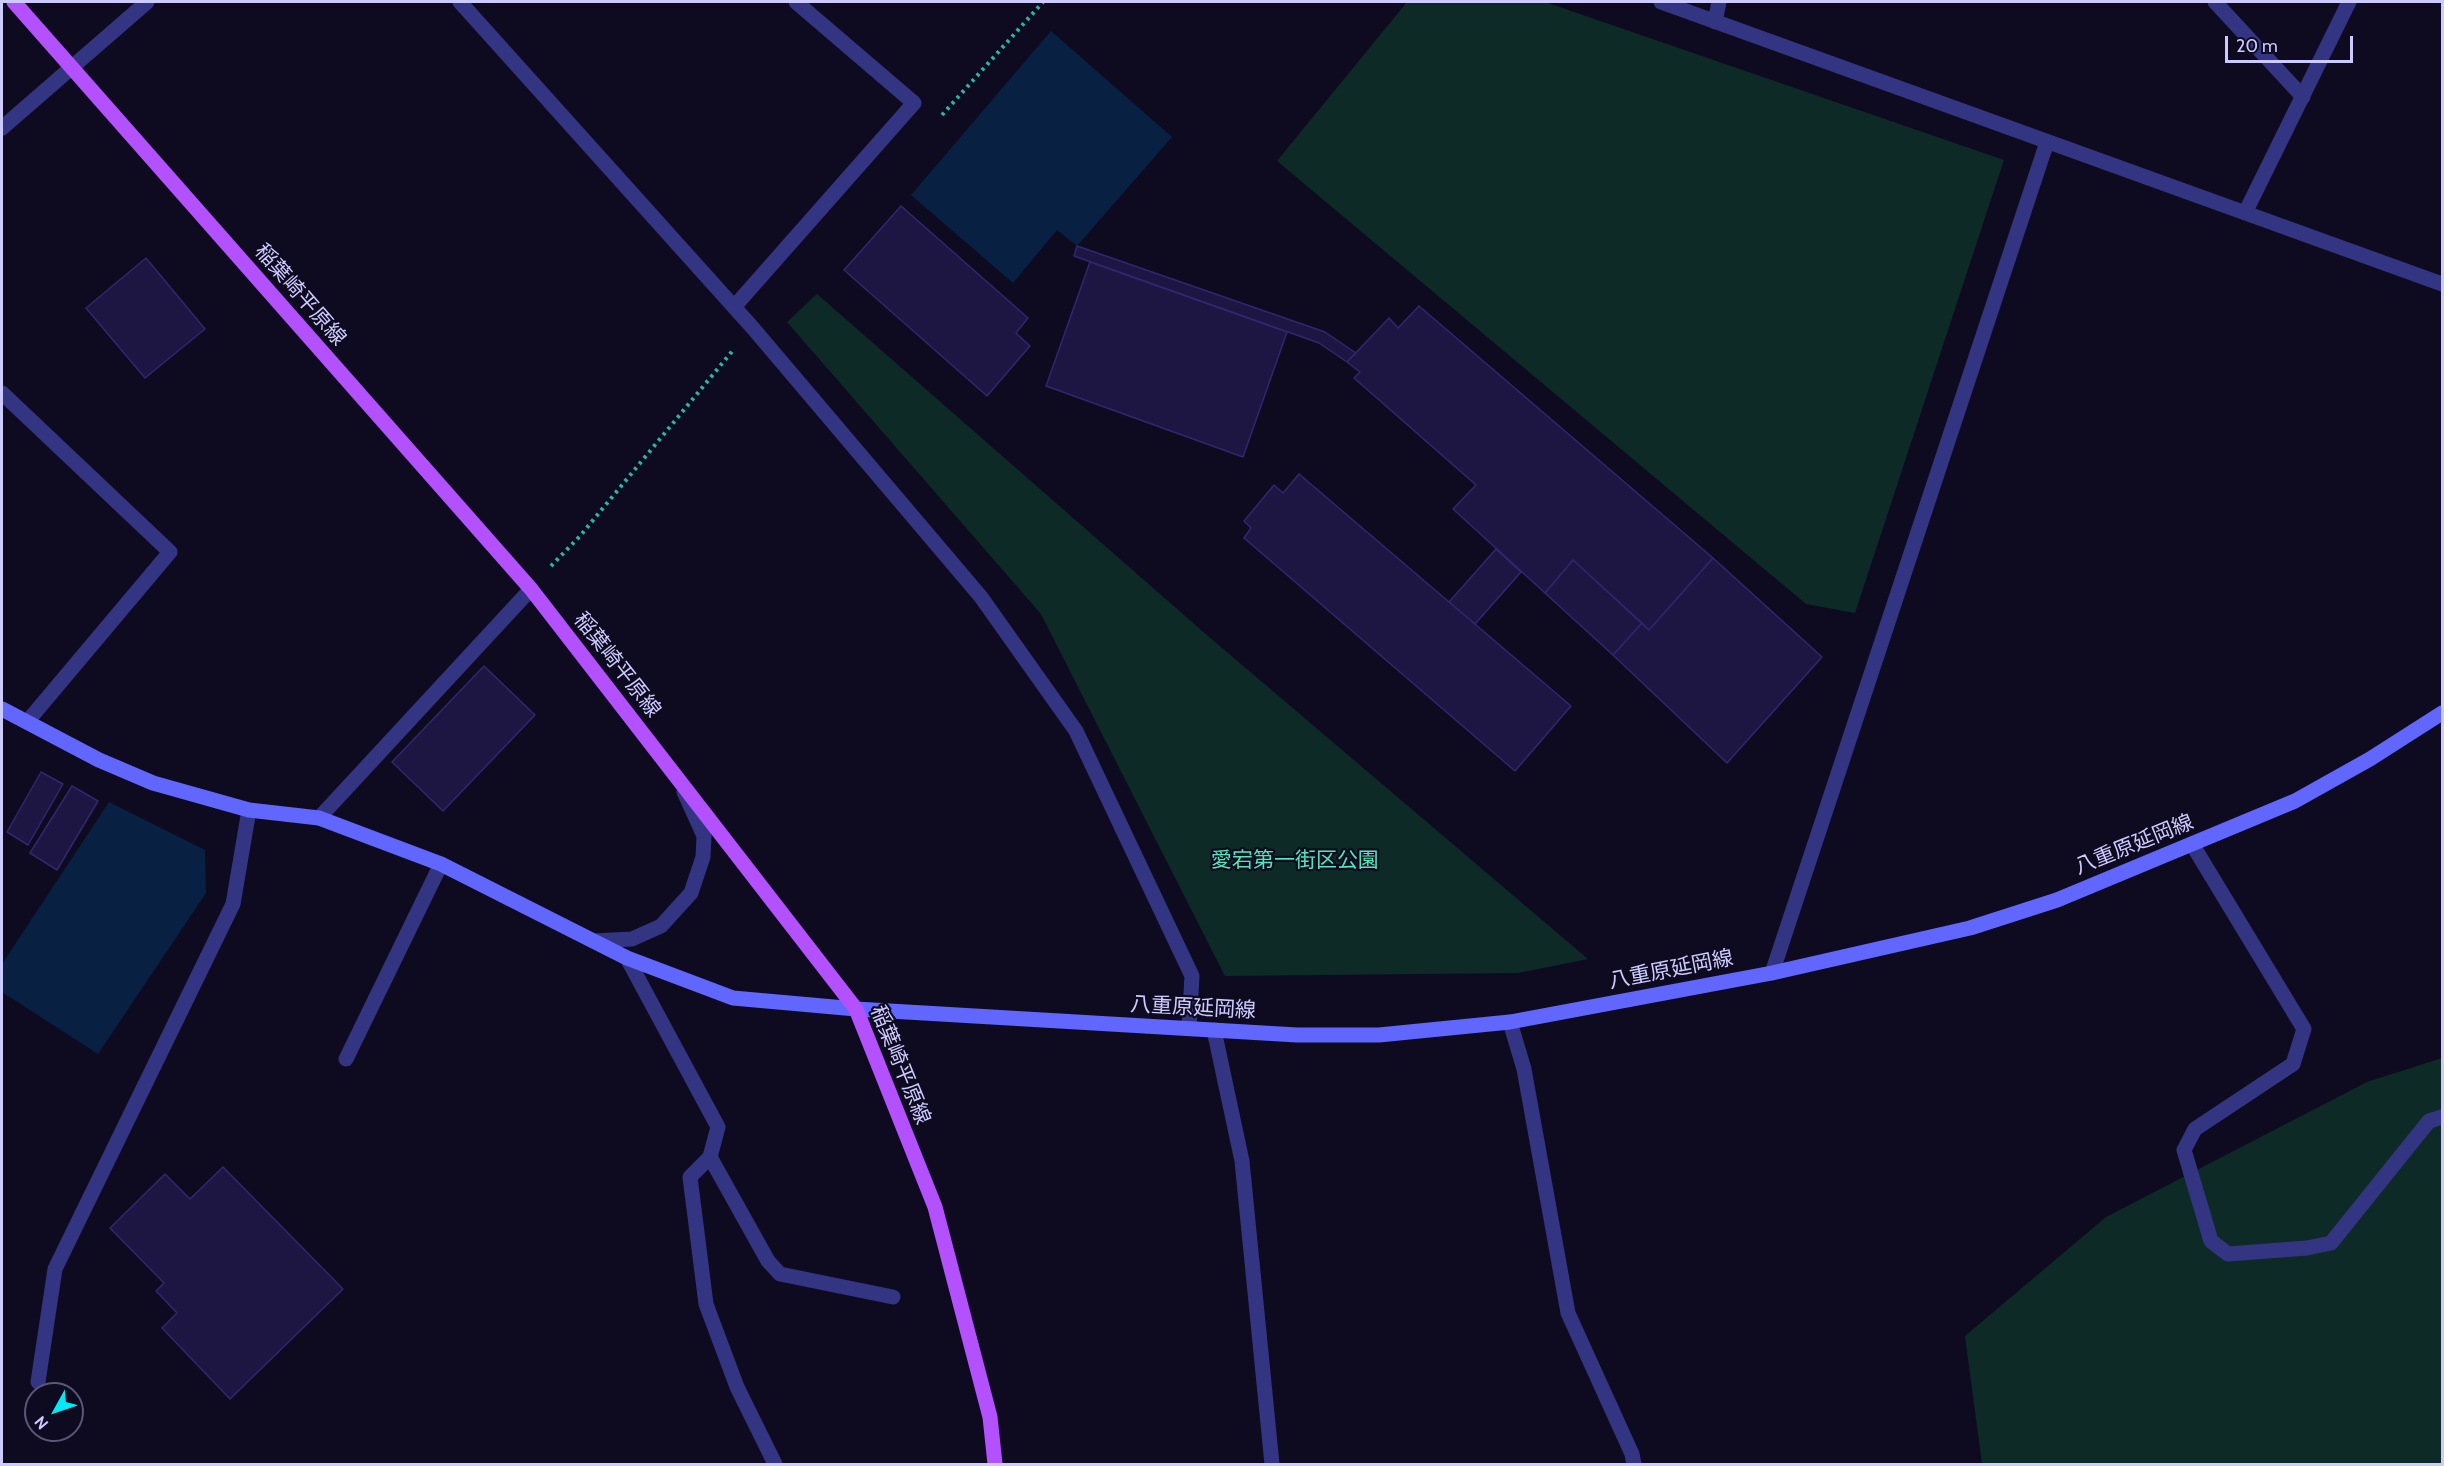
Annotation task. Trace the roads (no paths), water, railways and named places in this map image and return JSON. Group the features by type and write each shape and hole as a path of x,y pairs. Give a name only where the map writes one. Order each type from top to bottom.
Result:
{"main road":[{"name":"稲葉崎平原線","path":"14,2 531,589 856,1009 935,1207 990,1417 995,1464"},
{"name":"八重原延岡線","path":"2,709 99,760 153,783 249,810 319,818 441,864 627,958 733,998 856,1009 1297,1035 1378,1035 1510,1022 1772,973 1970,928 2057,900 2295,801 2370,759 2442,713"}],"street":[{"path":"2,128 147,2"},
{"path":"460,2 752,327 981,597 1076,731 1192,976 1189,1029"},
{"path":"734,307 914,103 796,2"},
{"path":"1661,2 2442,284"},
{"path":"1714,22 1719,2"},
{"path":"2215,2 2302,97"},
{"path":"2245,213 2349,2"},
{"path":"1772,973 2047,142"},
{"path":"2,393 170,552 27,722"},
{"path":"319,818 531,589"},
{"path":"594,941 632,939 662,926 691,893 703,857 704,836 677,775"},
{"path":"38,1382 55,1269 233,904 249,810"},
{"path":"2192,844 2304,1029 2293,1064 2195,1129 2184,1150 2211,1241 2228,1254 2307,1248 2331,1243 2429,1121 2442,1117"},
{"path":"346,1059 441,864"},
{"path":"627,958 718,1126 710,1156 690,1177 706,1304 736,1387 775,1464"},
{"path":"1510,1022 1524,1069 1568,1313 1632,1454 1634,1464"},
{"path":"1215,1030 1242,1161 1272,1464"},
{"path":"710,1156 768,1262 780,1274 893,1297"}],"water":[{"path":"1051,31 1172,137 1077,246 1057,230 1013,283 911,195"},
{"path":"109,802 205,850 206,893 98,1054 2,992 2,964"}],"park label":[{"name":"愛宕第一街区公園","path":"1295,861"}]}
